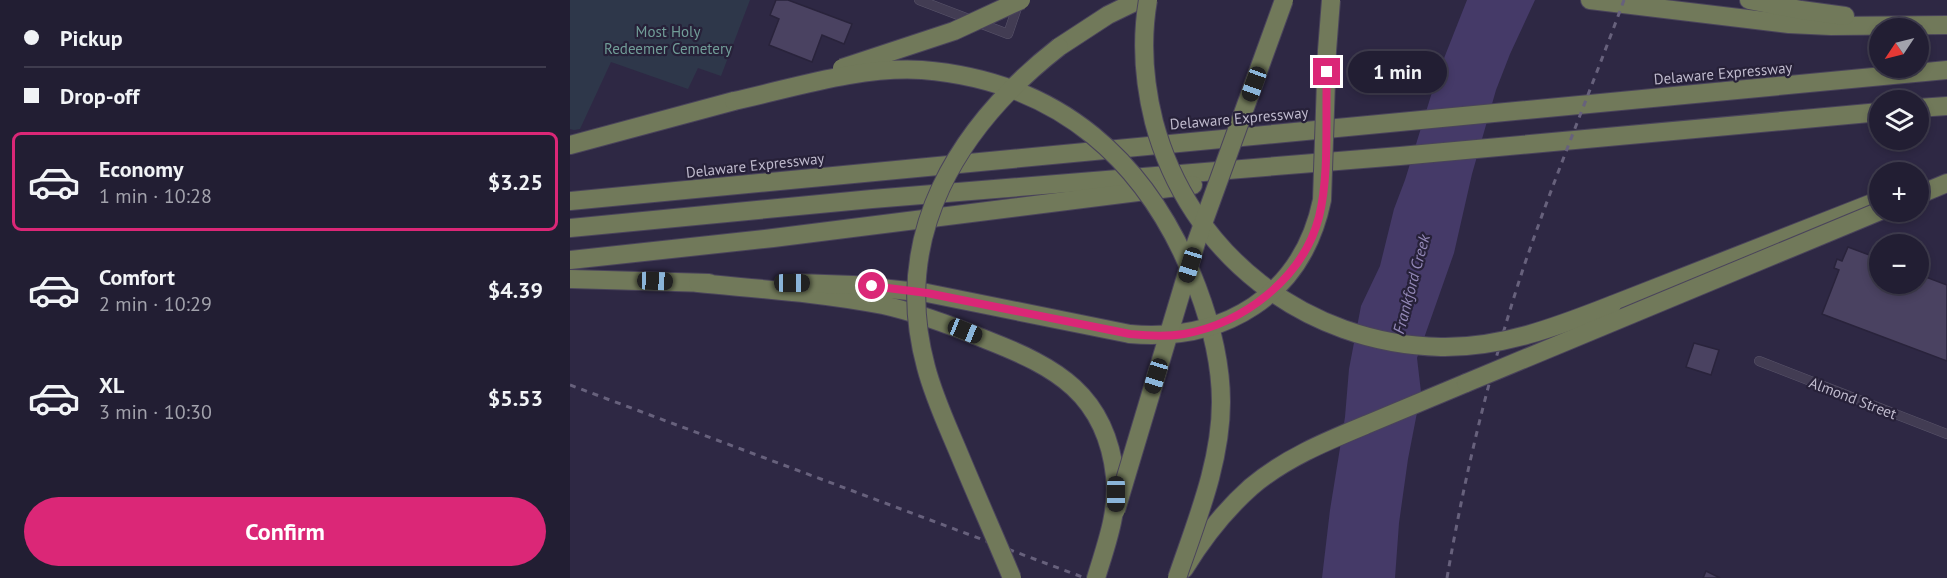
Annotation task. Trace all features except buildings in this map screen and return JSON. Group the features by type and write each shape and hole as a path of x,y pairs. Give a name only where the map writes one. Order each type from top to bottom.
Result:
{"highway":[{"path":"574,144 734,101 920,43 975,22 1021,0"},
{"path":"1012,578 932,387 921,343 916,296 919,251 932,207 956,160 976,129 1003,97 1059,47 1108,15 1139,0"},
{"path":"1148,0 1144,36 1146,83 1151,108 1165,156 1198,219 1229,256 1260,284 1286,302 1326,323 1372,339 1440,347 1482,345 1515,339 1565,323 1869,204"},
{"path":"1096,578 1196,243 1284,0"},
{"path":"570,279 815,284 891,288 927,293 1130,334 1149,336 1200,331 1233,318 1272,291 1302,255 1318,219 1322,200 1331,0"},
{"path":"1590,0 1789,24 1940,25"},
{"path":"1749,0 1801,10 1940,25"},
{"path":"734,101 866,73 893,70 946,73 1002,86 1049,106 1082,126 1127,166 1162,213 1178,242 1204,307 1214,341 1220,374 1219,434 1213,463 1178,578"},
{"name":"Delaware Expressway","path":"570,201 1947,70"},
{"path":"1929,107 1947,106"},
{"path":"570,228 872,199 1400,156 1869,113"},
{"path":"570,260 973,213 1400,156"},
{"path":"1929,181 1947,175"},
{"path":"1929,190 1947,183"},
{"path":"1178,578 1200,543 1234,503 1252,486 1298,455 1869,216"},
{"path":"698,282 854,300 884,306 945,323 1041,363 1063,378 1082,396 1098,419 1108,442 1116,477 1116,510"}],"street":[{"path":"919,0 1008,34 1021,0"},
{"name":"Almond Street","path":"1759,362 1947,434"}],"green space":[{"name":"Most Holy Redeemer Cemetery","path":"570,0 750,0 721,76 698,68 688,89 611,62 580,129 574,130 570,129"}],"water":[{"name":"Frankford Creek","path":"1467,0 1535,0 1496,90 1472,174 1454,253 1417,358 1421,392 1399,523 1395,578 1322,578 1345,417 1349,369 1361,306 1380,266 1394,209 1437,76"}],"railway":[{"path":"1447,578 1479,422 1511,307 1547,201 1624,0"},
{"path":"570,385 1085,578"}],"route":[{"path":"872,286 927,293 1109,331 1149,336 1200,331 1233,318 1249,309 1279,285 1302,255 1311,238 1322,200 1327,72"}]}
